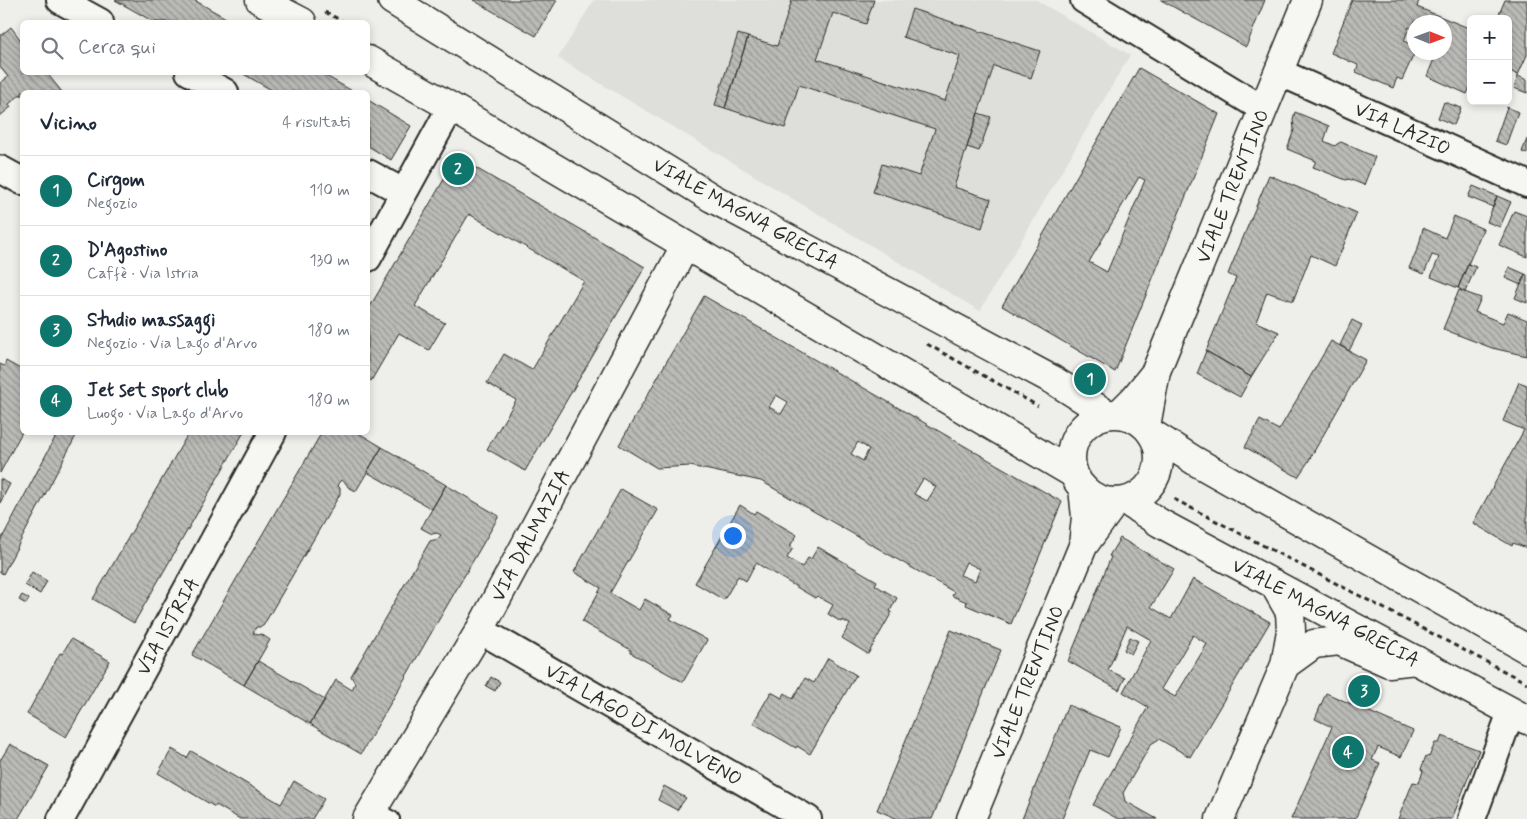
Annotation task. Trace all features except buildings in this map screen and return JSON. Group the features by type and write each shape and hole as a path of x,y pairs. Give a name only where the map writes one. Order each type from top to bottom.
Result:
{"main road":[{"path":"260,0 312,16"},
{"name":"VIALE MAGNA GRECIA","path":"392,0 712,198 1114,414"},
{"name":"VIALE TRENTINO","path":"1149,430 1156,371 1308,0"},
{"path":"370,61 451,107 1078,481 1092,496 1103,500 1120,501 1141,494 1152,481 1158,465 1158,448 1149,430"},
{"name":"VIA DALMAZIA","path":"378,816 480,630 685,246"},
{"name":"VIALE TRENTINO","path":"1114,414 1135,398 1156,371"},
{"path":"1078,481 1070,454 1076,436 1089,421 1114,414 1134,418 1195,460 1527,649"},
{"name":"VIALE TRENTINO","path":"971,819 1083,546 1086,517 1078,481"},
{"name":"VIALE MAGNA GRECIA","path":"1120,501 1519,716"},
{"name":"VIALE TRENTINO","path":"1083,546 1120,501"},
{"path":"1220,819 1285,666 1291,631 1290,612 1274,584"},
{"path":"1285,666 1314,644 1339,641 1389,663 1416,660"}],"street":[{"path":"60,0 96,20"},
{"path":"1084,0 1263,109"},
{"name":"VIA LAZIO","path":"1279,72 1527,184"},
{"path":"193,81 219,90"},
{"path":"370,254 451,107"},
{"path":"0,169 20,180"},
{"path":"370,174 403,192"},
{"name":"VIA ISTRIA","path":"61,819 271,435"},
{"name":"VIA LAGO DI MOLVENO","path":"480,630 808,819"},
{"path":"1472,819 1519,716"}],"path":[{"path":"312,16 333,20"},
{"path":"1174,498 1527,683"}],"shaded area":[{"path":"594,0 1036,0 1130,55 980,311 558,58"}],"place":[{"name":"D'Agostino","path":"458,169"},
{"name":"Cirgom","path":"1090,379"},
{"name":"Studio massaggi","path":"1364,691"},
{"name":"Jet set sport club","path":"1348,752"}]}
